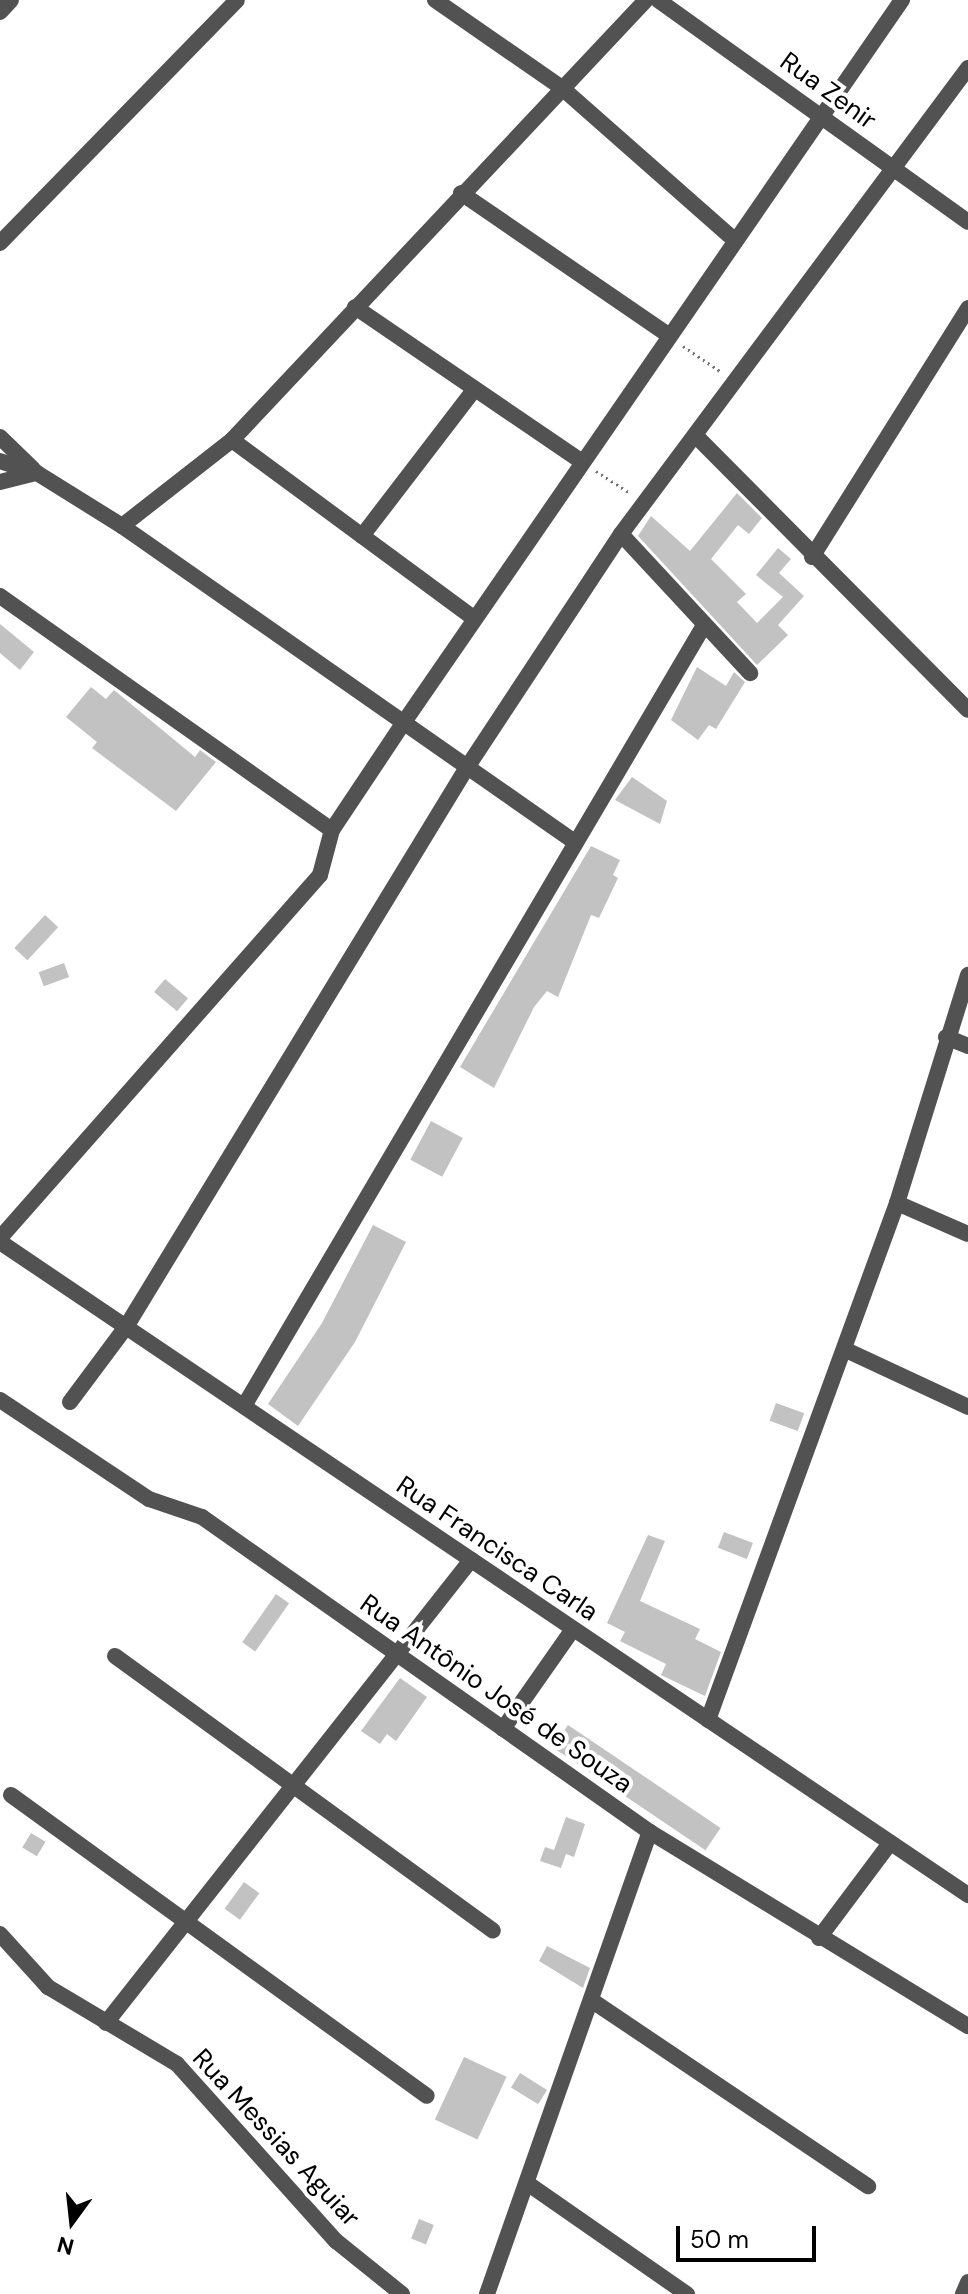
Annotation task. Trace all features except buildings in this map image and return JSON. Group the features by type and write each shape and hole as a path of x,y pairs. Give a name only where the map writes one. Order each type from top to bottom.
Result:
{"street":[{"path":"0,12 11,0"},
{"path":"0,243 237,0"},
{"path":"435,0 562,88 733,239"},
{"name":"Rua Zenir","path":"658,0 823,114 968,222"},
{"path":"0,1240 320,875 332,830 473,618 579,460 902,0"},
{"path":"122,526 232,440 640,2"},
{"path":"70,1402 126,1327 466,769 621,534 643,502 698,438 892,168 968,68"},
{"path":"461,193 668,335"},
{"path":"355,307 579,460"},
{"path":"812,557 968,308"},
{"path":"362,536 475,389"},
{"path":"0,437 37,473 122,526 402,725 572,840"},
{"path":"698,438 812,557 968,710"},
{"path":"232,440 473,618"},
{"path":"0,461 37,473"},
{"path":"0,482 37,473"},
{"path":"621,534 703,627 750,673"},
{"path":"0,596 332,830"},
{"path":"244,1406 572,840 703,627"},
{"path":"708,1720 846,1350 897,1203 946,1037 968,975"},
{"path":"946,1037 968,1046"},
{"path":"897,1203 968,1234"},
{"name":"Rua Francisca Carla","path":"0,1240 968,1895"},
{"path":"846,1350 968,1407"},
{"name":"Rua Antônio José de Souza","path":"0,1400 149,1499 202,1517 650,1832 819,1938 968,2026"},
{"path":"106,2023 471,1560"},
{"path":"503,1729 573,1629"},
{"path":"115,1656 493,1931"},
{"path":"11,1795 427,2096"},
{"path":"487,2294 650,1832"},
{"path":"819,1938 890,1843"},
{"name":"Rua Messias Aguiar","path":"0,1934 48,1987 177,2064 336,2241 402,2294"},
{"path":"591,2000 868,2186"},
{"path":"527,2183 687,2294"},
{"path":"963,2294 968,2282"}],"path":[{"path":"668,335 736,382"},
{"path":"579,460 643,502"}]}
